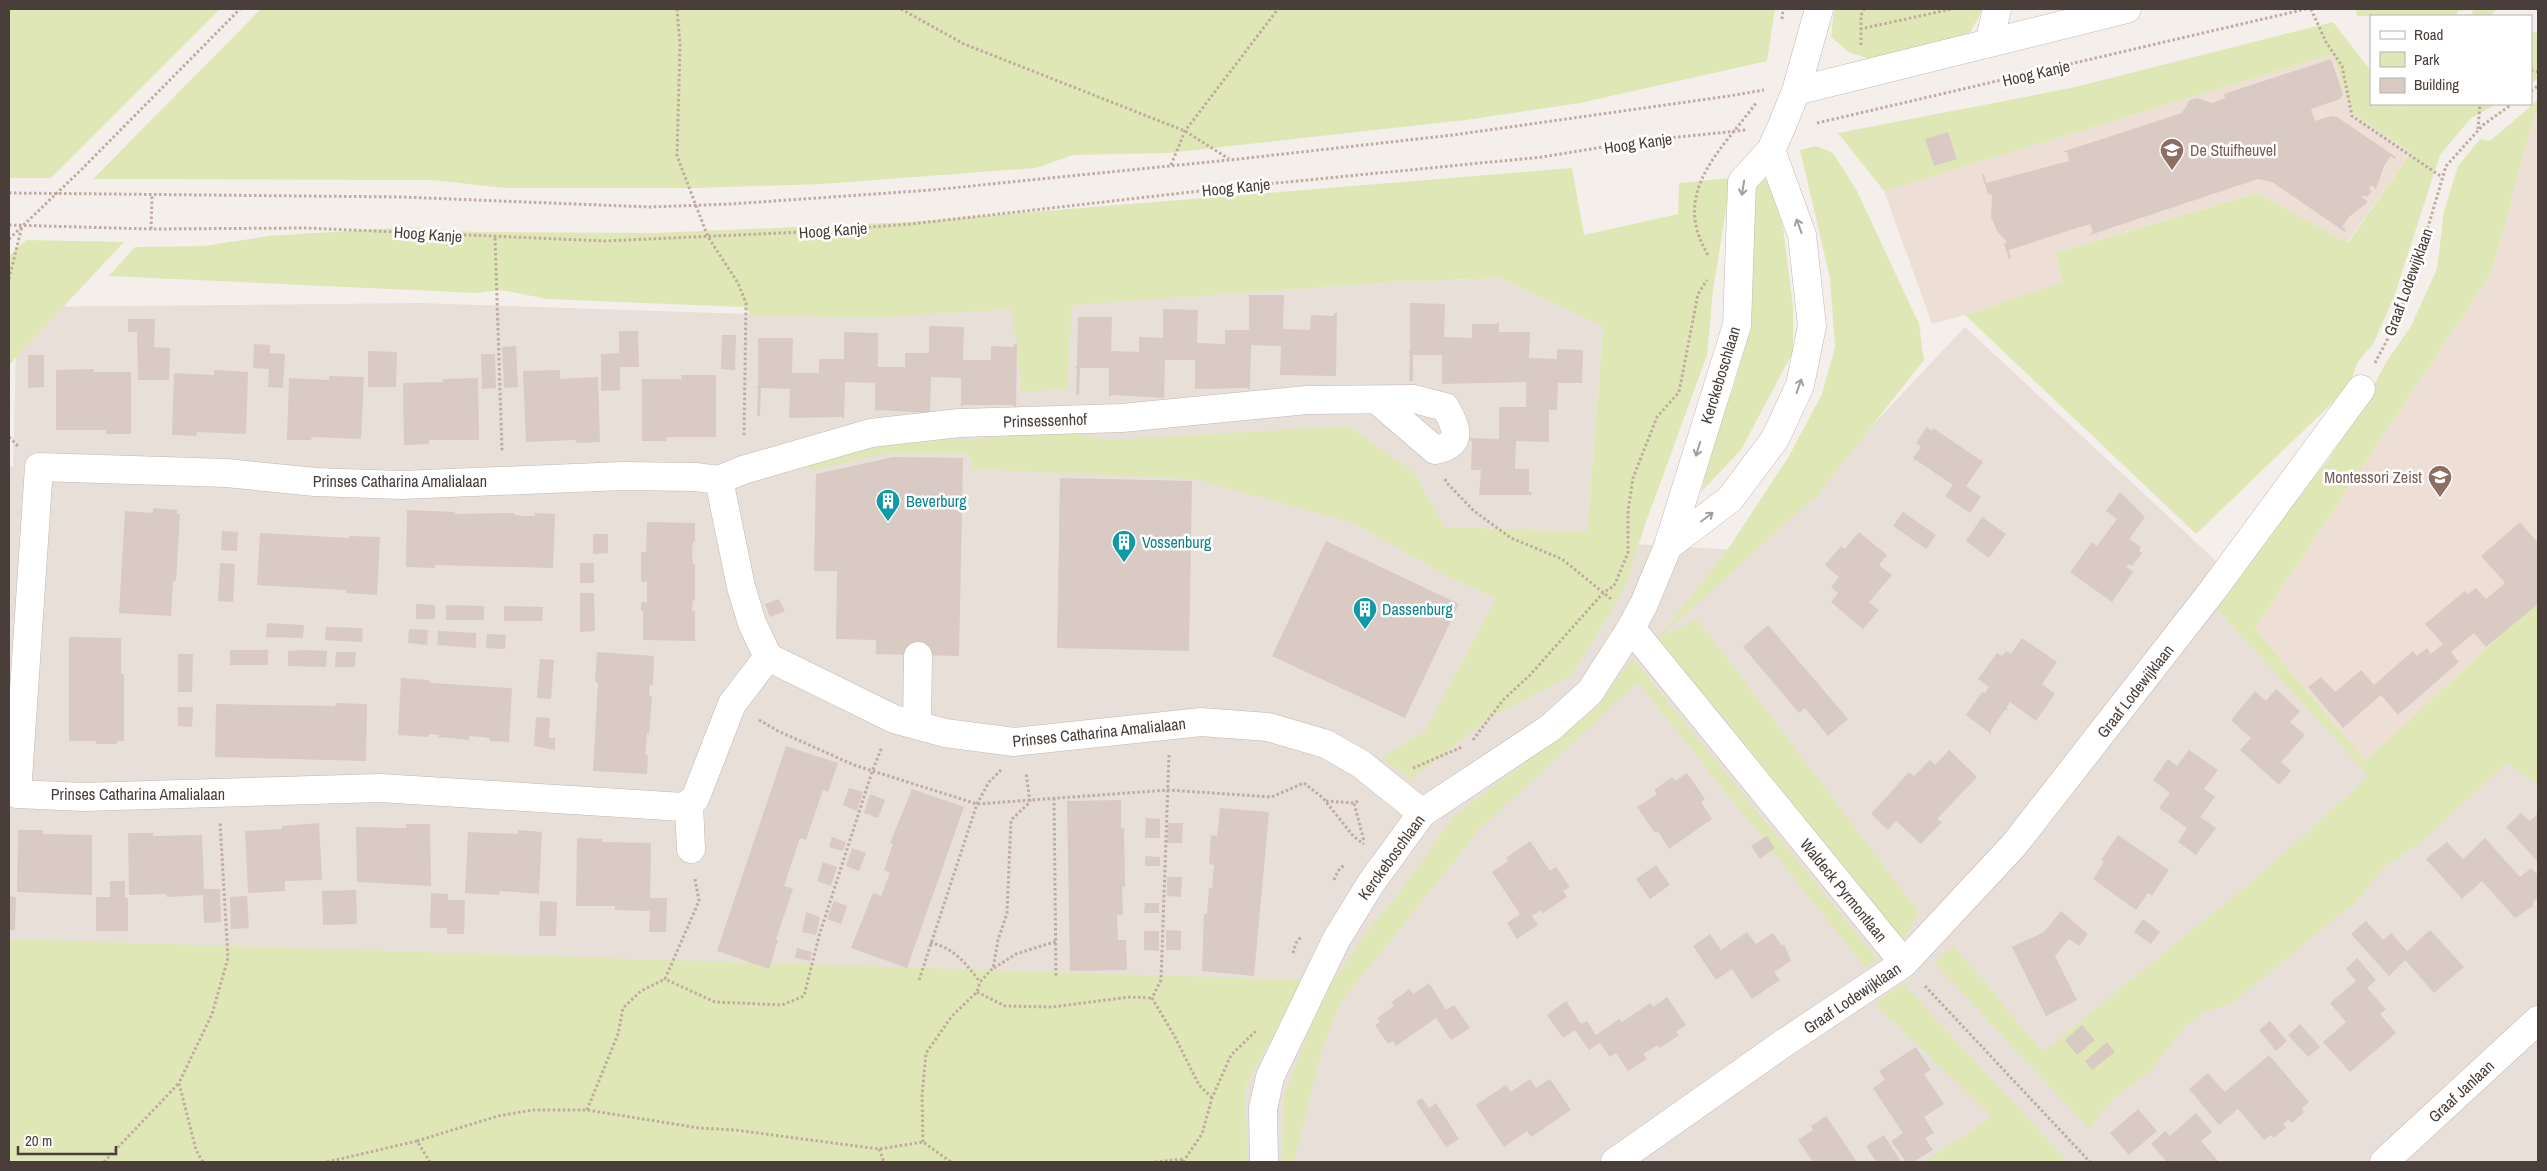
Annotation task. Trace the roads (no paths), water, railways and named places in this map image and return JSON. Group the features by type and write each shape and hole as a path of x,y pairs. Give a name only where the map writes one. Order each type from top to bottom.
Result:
{"street":[{"name":"Kerckeboschlaan","path":"1264,1162 1263,1109 1270,1077 1312,988 1354,910 1422,813 1550,728 1590,692 1631,628 1668,546 1737,325 1742,182 1776,139 1796,90 1819,9"},
{"path":"1989,43 1997,9"},
{"path":"1796,90 2127,9"},
{"name":"Kerckeboschlaan","path":"1668,546 1730,500 1775,439 1800,385 1812,326 1802,235 1776,139"},
{"name":"Graaf Lodewijklaan","path":"1615,1162 1784,1043 1904,963 2014,846 2213,590 2361,389"},
{"name":"Prinsessenhof","path":"731,475 871,433 939,426 1122,418 1307,400 1414,399 1445,407 1456,424 1456,436 1446,448 1435,450 1377,400"},
{"name":"Prinses Catharina Amalialaan","path":"689,805 683,807 380,788 84,797 13,796 20,608 39,467 226,473 324,483 401,485 623,476 731,475"},
{"path":"691,849 689,805 695,799 732,704 768,657 752,623 741,587 731,475"},
{"name":"Waldeck Pyrmontlaan","path":"1631,628 1904,963"},
{"path":"905,722 918,656"},
{"name":"Prinses Catharina Amalialaan","path":"768,657 905,722 1013,749 1170,724 1202,722 1268,727 1299,734 1326,744 1361,764 1422,813"},
{"name":"Graaf Janlaan","path":"2384,1162 2538,1020"}],"place":[{"name":"De Stuifheuvel","path":"2172,171"},
{"name":"Montessori Zeist","path":"2440,498"},
{"name":"Beverburg","path":"888,522"},
{"name":"Vossenburg","path":"1124,563"},
{"name":"Dassenburg","path":"1365,630"}]}
